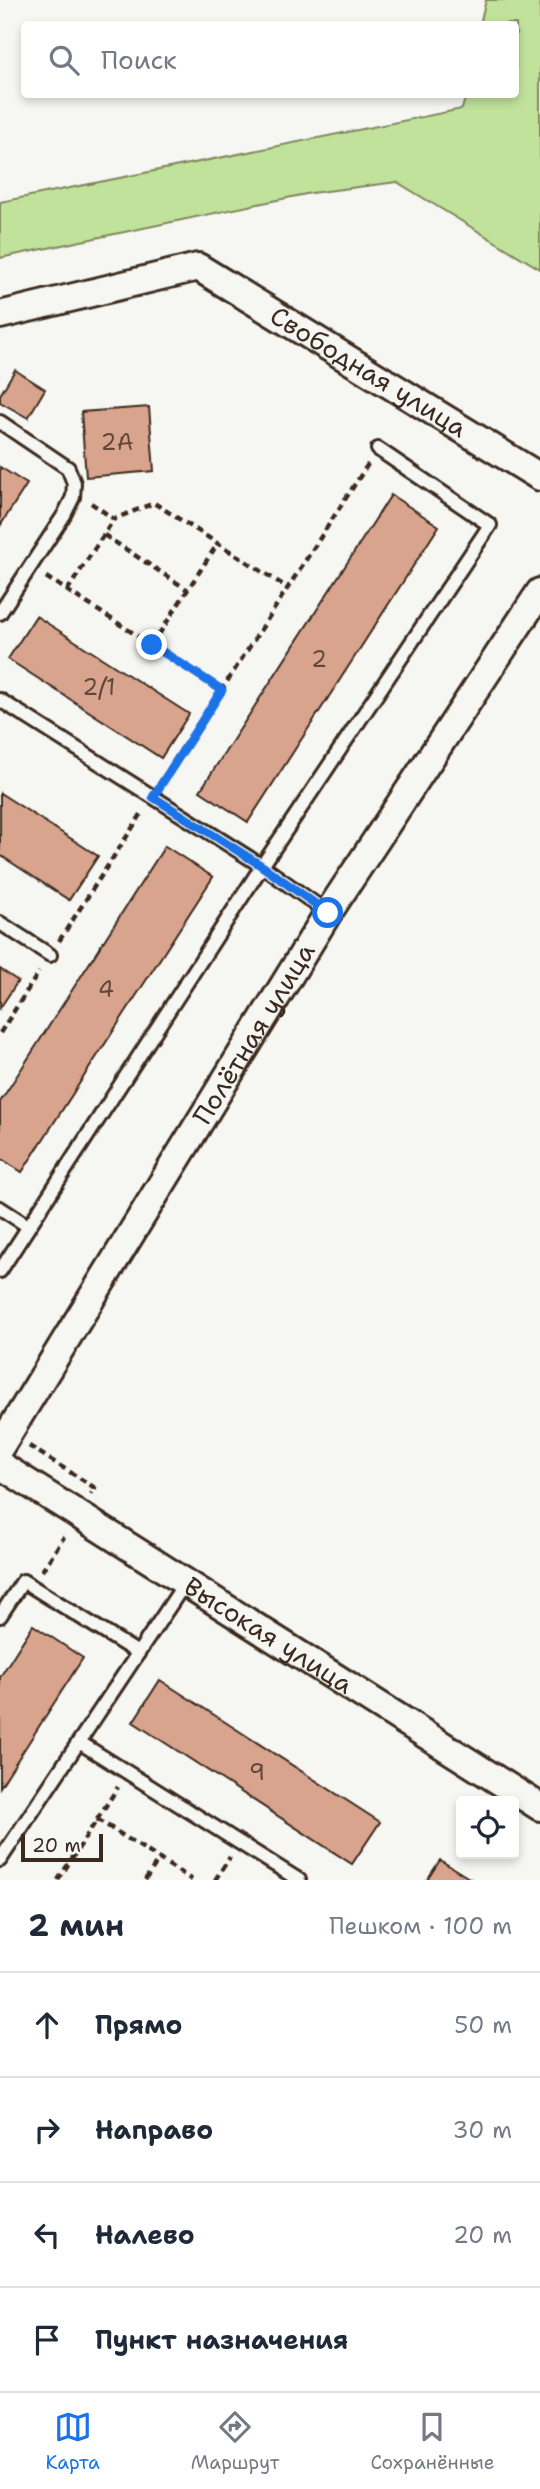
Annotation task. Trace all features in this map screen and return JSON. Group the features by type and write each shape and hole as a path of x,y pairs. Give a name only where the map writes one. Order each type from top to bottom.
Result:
{"street":[{"name":"Свободная улица","path":"0,315 198,267 540,477"},
{"name":"Полётная улица","path":"0,1447 328,913 540,592"},
{"name":"Высокая улица","path":"0,1465 540,1807"}],"lane":[{"path":"0,422 68,468 74,483 72,497 64,515 0,613"},
{"path":"0,1271 262,866 491,526 378,449"},
{"path":"0,700 262,866 328,913"},
{"path":"0,923 50,955"},
{"path":"0,1208 28,1226"},
{"path":"0,1616 23,1581 138,1653"},
{"path":"0,1860 185,1583"},
{"path":"79,1742 299,1880"}],"path":[{"path":"0,1033 378,449"},
{"path":"73,490 114,519"},
{"path":"67,591 114,519 154,503 288,588"},
{"path":"104,535 188,590"},
{"path":"152,645 218,543"},
{"path":"30,567 222,690"},
{"path":"58,1880 127,1773"},
{"path":"97,1819 192,1880"},
{"path":"145,1880 159,1859"}],"green space":[{"path":"486,0 540,0 540,269 397,182 311,193 0,258 0,202 462,109 465,98 519,98 519,21 481,21"}],"building":[{"path":"15,370 45,389 28,418 0,402 0,395"},
{"path":"149,407 154,471 86,477 81,412"},
{"path":"0,467 27,484 0,526"},
{"path":"391,495 439,526 248,822 200,791"},
{"path":"36,616 189,714 161,758 8,659"},
{"path":"0,793 98,856 69,900 0,855"},
{"path":"165,846 213,877 22,1172 0,1158 0,1102"},
{"path":"0,969 18,981 0,1008"},
{"path":"33,1625 83,1658 0,1787 0,1677"},
{"path":"160,1680 380,1822 352,1864 133,1722"},
{"path":"440,1860 472,1880 427,1880"}],"route":[{"path":"152,645 222,690 153,797 262,866 328,913"}]}
